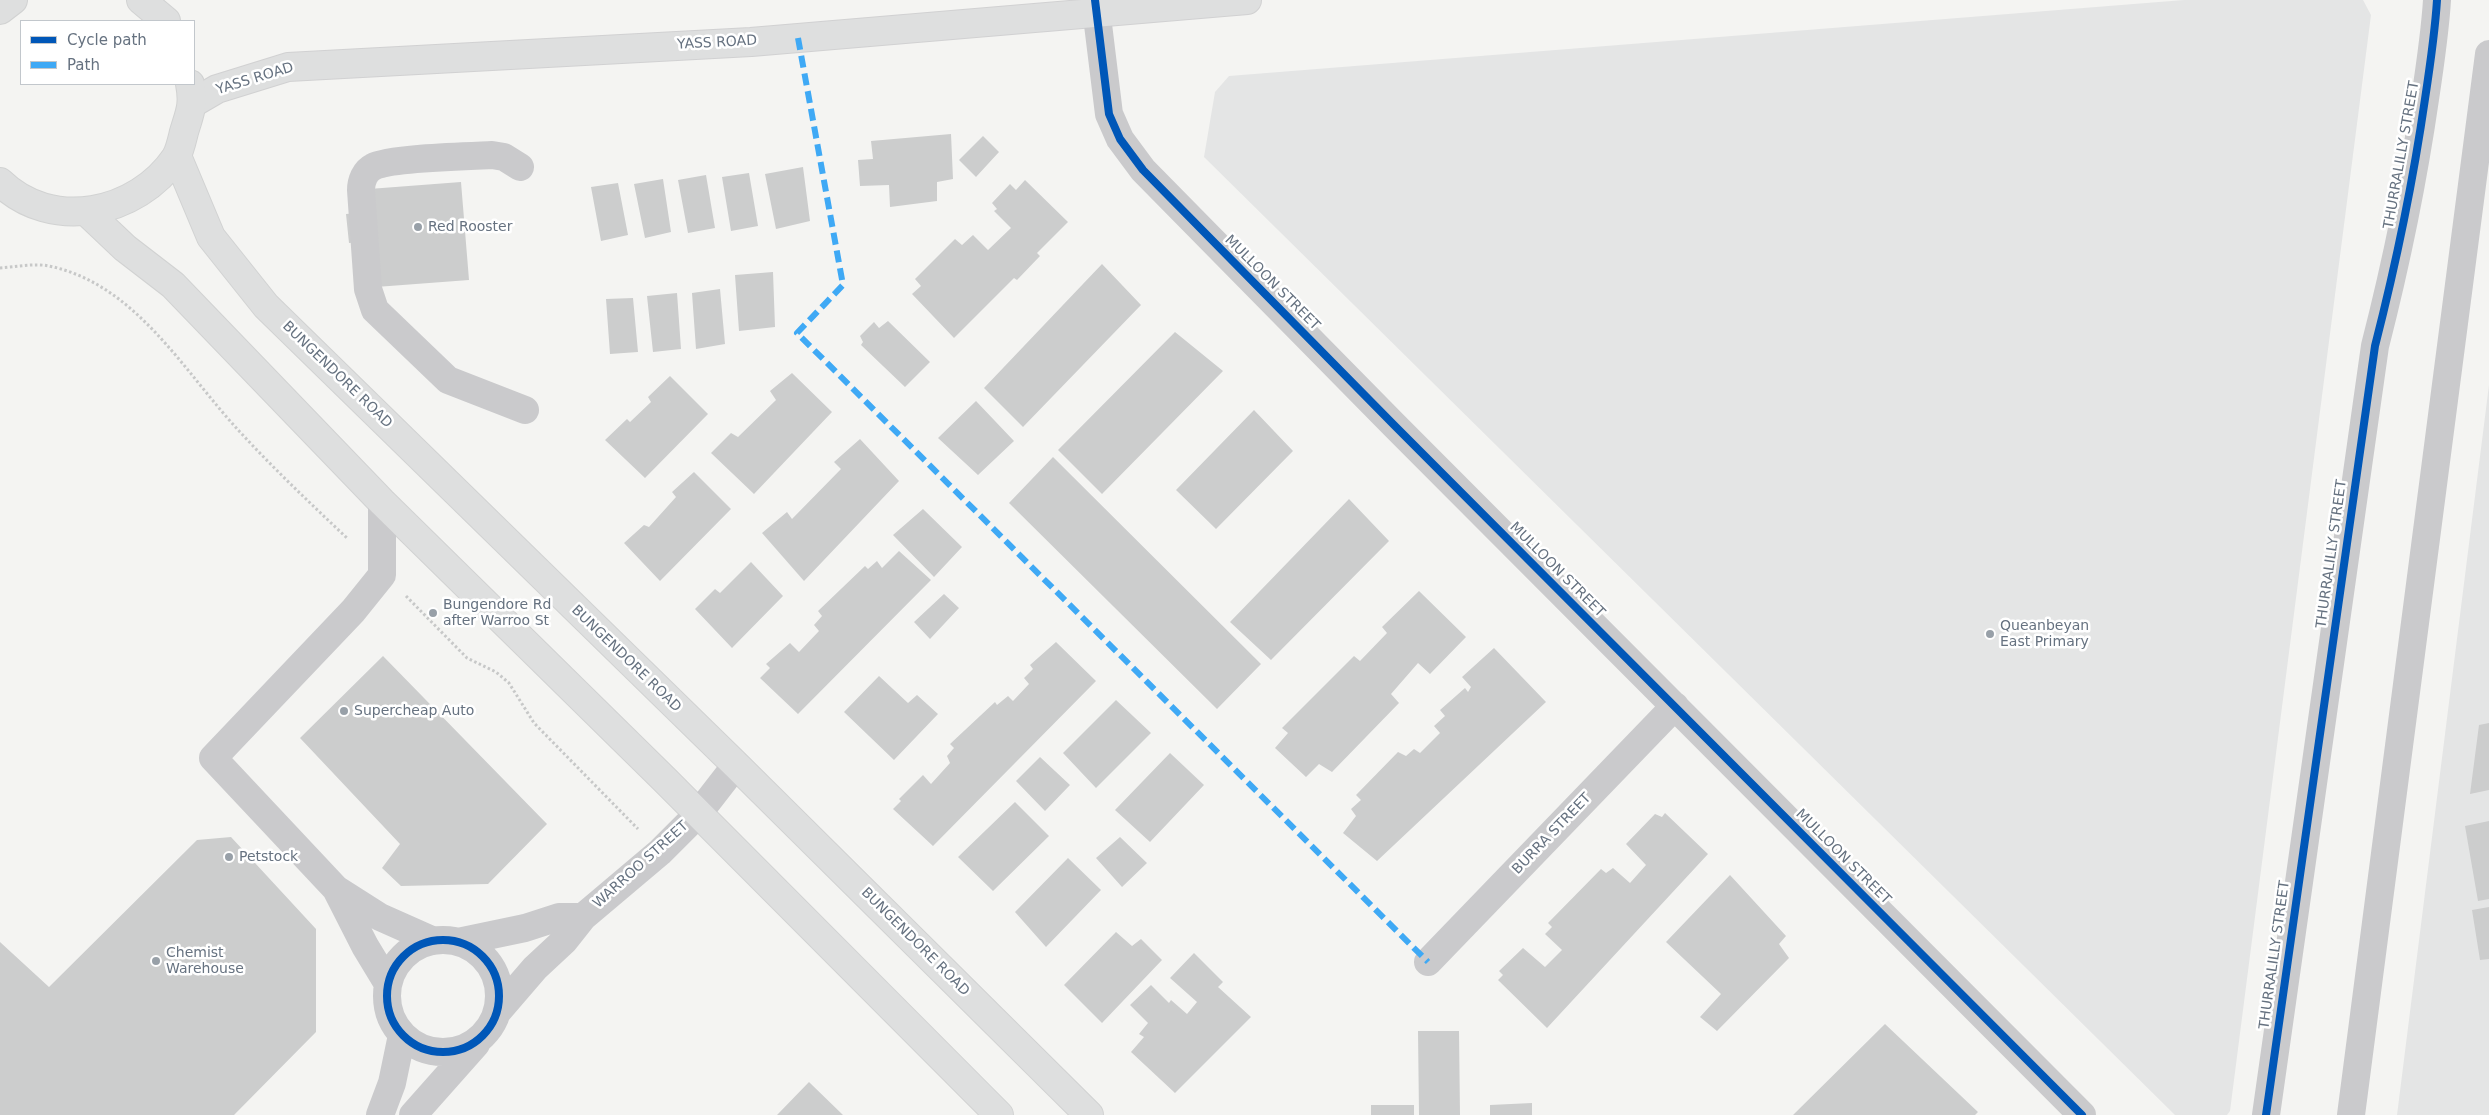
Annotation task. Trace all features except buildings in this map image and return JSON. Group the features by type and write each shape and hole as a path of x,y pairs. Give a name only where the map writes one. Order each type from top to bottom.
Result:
{"main road":[{"path":"0,10 13,0"},
{"path":"141,0 165,20"},
{"name":"YASS ROAD","path":"192,93 217,89 288,66 751,42 1096,7 1247,0"},
{"path":"4,189 48,209 88,212 115,206 150,187 177,156 192,93"},
{"name":"BUNGENDORE ROAD","path":"177,156 211,237 266,306 1089,1115"},
{"path":"88,212 125,248 173,285 382,502 999,1115"}],"street":[{"name":"THURRALILLY STREET","path":"2266,1115 2375,346 2411,187 2434,39 2437,0"},
{"name":"MULLOON STREET","path":"1096,7 1110,114 1120,139 1143,170 1394,425 2082,1115"},
{"path":"2351,1115 2489,54"},
{"path":"520,167 504,157 492,155 393,162 374,166 364,176 361,186 368,289 375,310 448,380 525,410"},
{"path":"382,502 382,575 353,611 213,758 336,889 380,917 446,941 475,949 488,962 496,977 500,994 498,1011 491,1026 413,1115"},
{"name":"BURRA STREET","path":"1428,962 1675,706"},
{"name":"WARROO STREET","path":"498,1011 535,968 564,941 583,917 660,852 698,814 736,766"},
{"path":"336,889 365,946 388,984"},
{"name":"WARROO STREET","path":"446,941 525,928 559,917 583,917"},
{"path":"446,941 422,943 402,956 388,984 387,1002 391,1020 402,1035 416,1047 434,1052 450,1053 466,1048 481,1039"},
{"path":"380,1115 392,1083 402,1035"}],"path":[{"path":"0,268 47,265 66,270 89,280 126,304 150,326 240,432 352,543"},
{"path":"400,591 467,658 496,672 509,683 534,723 660,852"}],"shaded area":[{"name":"Queanbeyan East Primary","path":"2184,0 2363,0 2371,15 2230,1111 2227,1115 2175,1115 1204,157 1215,92 1229,76"},
{"path":"2489,385 2489,1115 2397,1115"}],"marked path":[{"path":"798,38 843,285 797,333 1428,962"}],"cycle path":[{"path":"1095,0 1109,114 1120,139 1143,170 1394,425 2082,1115"},
{"path":"2266,1115 2375,346 2397,254 2415,161 2437,0"},
{"path":"443,940 465,944 483,956 495,974 499,996 495,1018 483,1036 465,1048 443,1052 421,1048 403,1036 391,1018 387,996 391,974 403,956 421,944 443,940"}],"place":[{"name":"Red Rooster","path":"418,227"},
{"name":"Bungendore Rd after Warroo St","path":"433,613"},
{"name":"Queanbeyan East Primary","path":"1990,634"},
{"name":"Supercheap Auto","path":"344,711"},
{"name":"Petstock","path":"229,857"},
{"name":"Chemist Warehouse","path":"156,961"}]}
